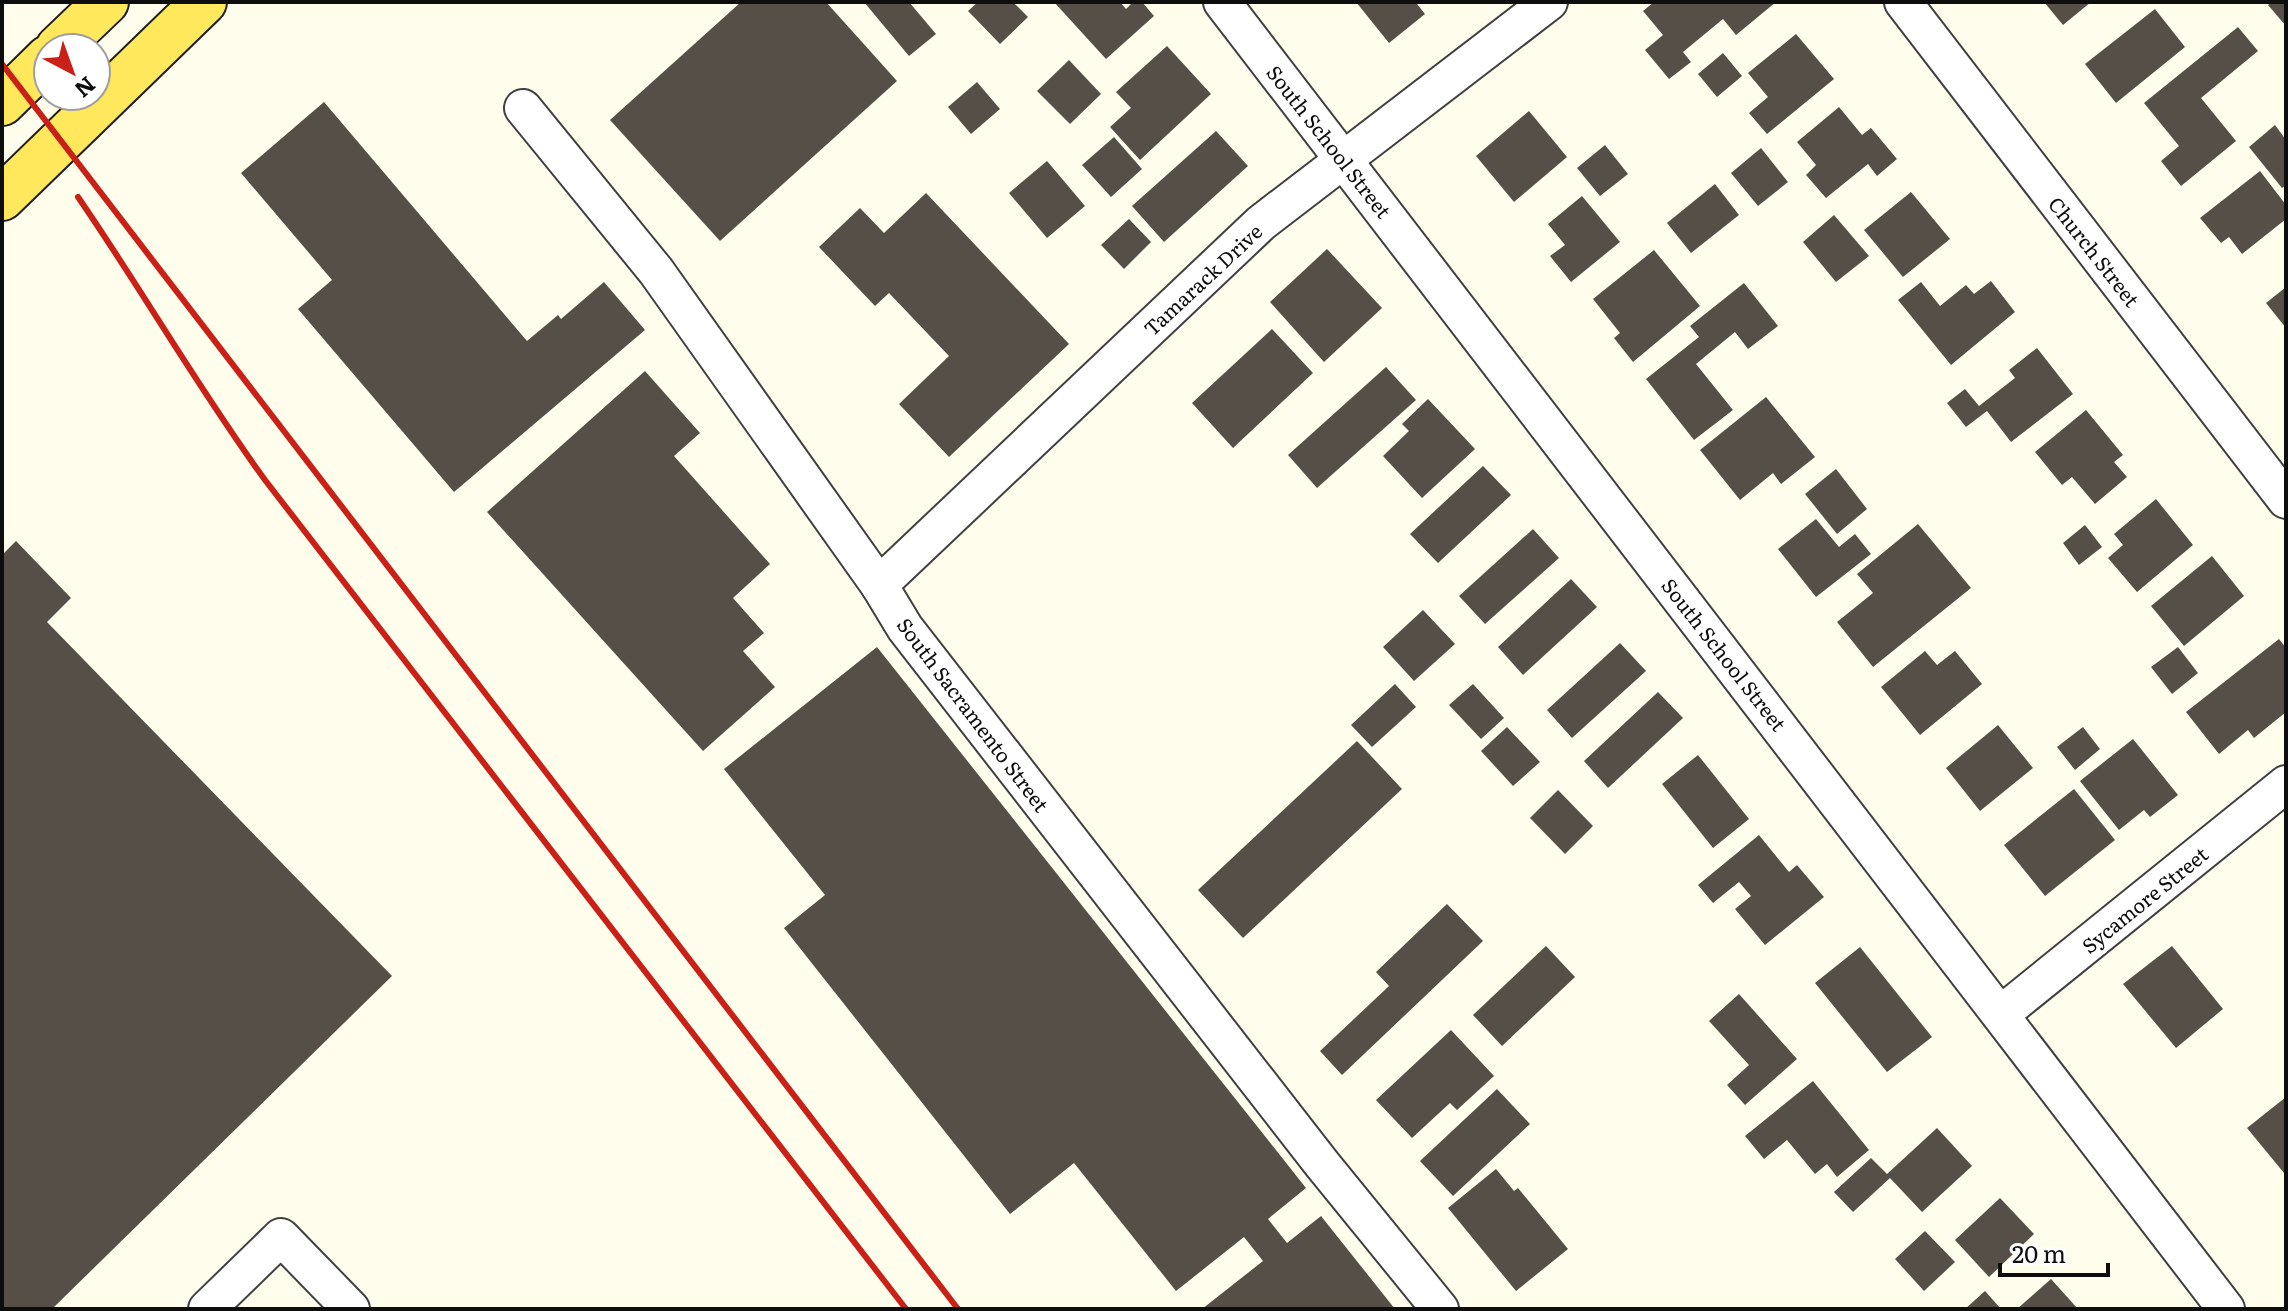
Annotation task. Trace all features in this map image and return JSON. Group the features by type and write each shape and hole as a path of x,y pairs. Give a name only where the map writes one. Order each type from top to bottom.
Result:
{"main road":[{"path":"75,32 106,2"},
{"path":"2,198 204,2"},
{"path":"2,103 32,74"}],"street":[{"name":"South School Street","path":"1222,2 2226,1309"},
{"name":"Tamarack Drive","path":"879,585 1261,223 1549,2"},
{"name":"Church Street","path":"1903,2 2286,500"},
{"name":"South Sacramento Street","path":"523,108 656,271 879,585 905,628 1312,1152 1440,1309"},
{"name":"Sycamore Street","path":"2001,1014 2286,784"},
{"path":"207,1309 281,1237 351,1309"}],"building":[{"path":"741,2 826,2 897,81 720,241 610,120"},
{"path":"864,2 909,2 936,34 909,56"},
{"path":"978,2 1013,2 1028,17 1000,44 968,11"},
{"path":"1054,2 1120,2 1126,9 1133,2 1142,2 1154,16 1106,59"},
{"path":"1356,2 1420,2 1417,4 1425,14 1389,43"},
{"path":"1654,2 1776,2 1736,35 1723,19 1683,52 1691,62 1669,79 1645,50 1663,35 1643,11"},
{"path":"2044,2 2091,2 2063,25"},
{"path":"2286,2 2286,26 2268,5"},
{"path":"2155,9 2185,47 2116,103 2085,64"},
{"path":"2238,27 2258,51 2201,98 2236,141 2181,186 2161,161 2179,146 2144,103"},
{"path":"1796,34 1834,79 1767,134 1749,113 1768,97 1748,73"},
{"path":"1167,46 1211,94 1140,160 1110,127 1131,108 1116,92"},
{"path":"1723,53 1742,76 1717,97 1698,74"},
{"path":"1069,60 1101,94 1070,124 1037,91"},
{"path":"977,82 1000,109 971,134 948,107"},
{"path":"324,102 527,341 558,315 561,319 604,282 645,330 454,492 298,309 332,280 241,173"},
{"path":"1839,107 1862,135 1871,128 1897,159 1877,176 1868,164 1826,198 1806,175 1816,165 1797,142"},
{"path":"1529,111 1567,157 1514,202 1476,156"},
{"path":"2275,125 2286,140 2286,185 2282,188 2249,147"},
{"path":"1216,131 1248,166 1164,242 1132,206"},
{"path":"1114,137 1142,169 1111,197 1082,165"},
{"path":"1605,145 1628,174 1600,196 1577,168"},
{"path":"1761,148 1788,182 1758,206 1731,173"},
{"path":"1047,161 1085,206 1047,238 1009,193"},
{"path":"2260,171 2286,205 2286,219 2242,254 2229,237 2221,243 2200,218"},
{"path":"1715,184 1739,215 1691,253 1667,223"},
{"path":"1911,192 1950,239 1903,277 1864,230"},
{"path":"926,193 1069,344 949,457 899,404 949,356 889,293 875,306 819,247 860,208 884,233"},
{"path":"1582,196 1620,242 1571,282 1550,256 1565,245 1548,224"},
{"path":"1834,215 1869,256 1836,282 1803,242"},
{"path":"1129,219 1151,242 1124,269 1101,245"},
{"path":"1327,249 1382,308 1324,362 1270,302"},
{"path":"1654,250 1700,306 1633,362 1614,338 1620,333 1593,299"},
{"path":"1991,281 2015,312 1951,365 1898,300 1921,282 1940,306 1966,285 1974,294"},
{"path":"1744,283 1778,326 1748,349 1735,332 1696,364 1733,410 1694,440 1646,379 1699,337 1690,326"},
{"path":"2286,287 2286,328 2266,303"},
{"path":"1272,329 1313,373 1233,448 1192,403"},
{"path":"2037,348 2073,394 2011,442 1987,411 1966,427 1947,403 1965,389 1979,406 2015,378 2009,370"},
{"path":"1386,367 1416,400 1317,488 1288,455"},
{"path":"645,371 700,433 674,456 770,564 733,598 764,633 743,651 775,687 703,751 487,512"},
{"path":"1766,397 1815,457 1781,484 1773,473 1740,500 1700,450"},
{"path":"1428,399 1475,449 1422,498 1383,456 1409,431 1402,424"},
{"path":"2086,410 2123,455 2114,462 2127,477 2095,504 2072,477 2062,485 2035,452"},
{"path":"1483,466 1511,495 1438,563 1410,534"},
{"path":"1836,469 1867,509 1837,534 1805,494"},
{"path":"2156,499 2193,545 2137,592 2108,558 2123,545 2114,534"},
{"path":"1816,519 1839,547 1855,534 1871,554 1816,597 1778,549"},
{"path":"1918,524 1971,588 1873,667 1837,622 1873,593 1857,574"},
{"path":"2085,525 2102,547 2079,565 2063,543"},
{"path":"1533,529 1559,558 1485,624 1459,596"},
{"path":"16,541 71,598 47,622 392,976 52,1309 2,1309 2,555"},
{"path":"2212,556 2244,596 2184,646 2151,606"},
{"path":"1571,579 1597,607 1523,675 1498,647"},
{"path":"1423,610 1455,644 1414,681 1383,647"},
{"path":"2279,639 2286,648 2286,712 2254,738 2248,730 2219,754 2186,712"},
{"path":"1620,643 1646,671 1572,738 1547,710"},
{"path":"877,647 1306,1188 1268,1219 1287,1243 1321,1216 1395,1309 1202,1309 1263,1261 1244,1237 1176,1291 1074,1163 1010,1214 784,928 825,895 724,769"},
{"path":"2178,647 2198,673 2172,694 2151,667"},
{"path":"1925,651 1937,665 1955,651 1982,684 1920,735 1881,687"},
{"path":"1395,684 1416,707 1372,747 1351,725"},
{"path":"1473,684 1504,718 1481,739 1449,705"},
{"path":"1658,692 1683,718 1608,788 1584,761"},
{"path":"1998,725 2033,768 1980,811 1946,768"},
{"path":"1507,727 1540,762 1513,786 1481,751"},
{"path":"2083,727 2100,749 2075,770 2057,747"},
{"path":"2133,739 2178,795 2150,817 2144,810 2119,830 2080,781"},
{"path":"1357,741 1402,789 1243,938 1198,890"},
{"path":"1698,755 1749,819 1713,848 1662,784"},
{"path":"2074,789 2115,840 2045,896 2004,845"},
{"path":"1558,790 1593,826 1565,854 1530,818"},
{"path":"1759,835 1789,872 1797,865 1824,897 1765,945 1735,909 1751,896 1739,882 1713,903 1698,885"},
{"path":"1447,904 1483,941 1342,1075 1320,1051 1389,986 1376,972"},
{"path":"1546,946 1575,977 1502,1046 1473,1015"},
{"path":"2172,946 2223,1009 2176,1048 2123,984"},
{"path":"1860,947 1932,1037 1887,1072 1815,983"},
{"path":"1739,994 1797,1059 1745,1105 1727,1085 1749,1065 1709,1021"},
{"path":"1451,1030 1494,1076 1457,1110 1450,1103 1412,1138 1376,1100"},
{"path":"1813,1081 1869,1150 1837,1177 1827,1164 1815,1174 1787,1140 1764,1159 1745,1136"},
{"path":"1497,1089 1530,1124 1453,1196 1420,1161"},
{"path":"2286,1097 2286,1171 2284,1173 2247,1128"},
{"path":"1937,1128 1972,1166 1922,1212 1890,1178 1853,1212 1834,1192 1871,1158 1887,1174"},
{"path":"1496,1169 1514,1191 1518,1188 1568,1249 1516,1291 1448,1208"},
{"path":"2000,1198 2034,1234 1989,1277 1955,1240"},
{"path":"1925,1231 1955,1262 1924,1291 1895,1259"},
{"path":"2051,1279 2078,1309 2017,1309"},
{"path":"1985,1291 2001,1309 1965,1309"}],"railway":[{"path":"2,64 958,1309"},
{"path":"78,197 265,480 906,1309"}]}
